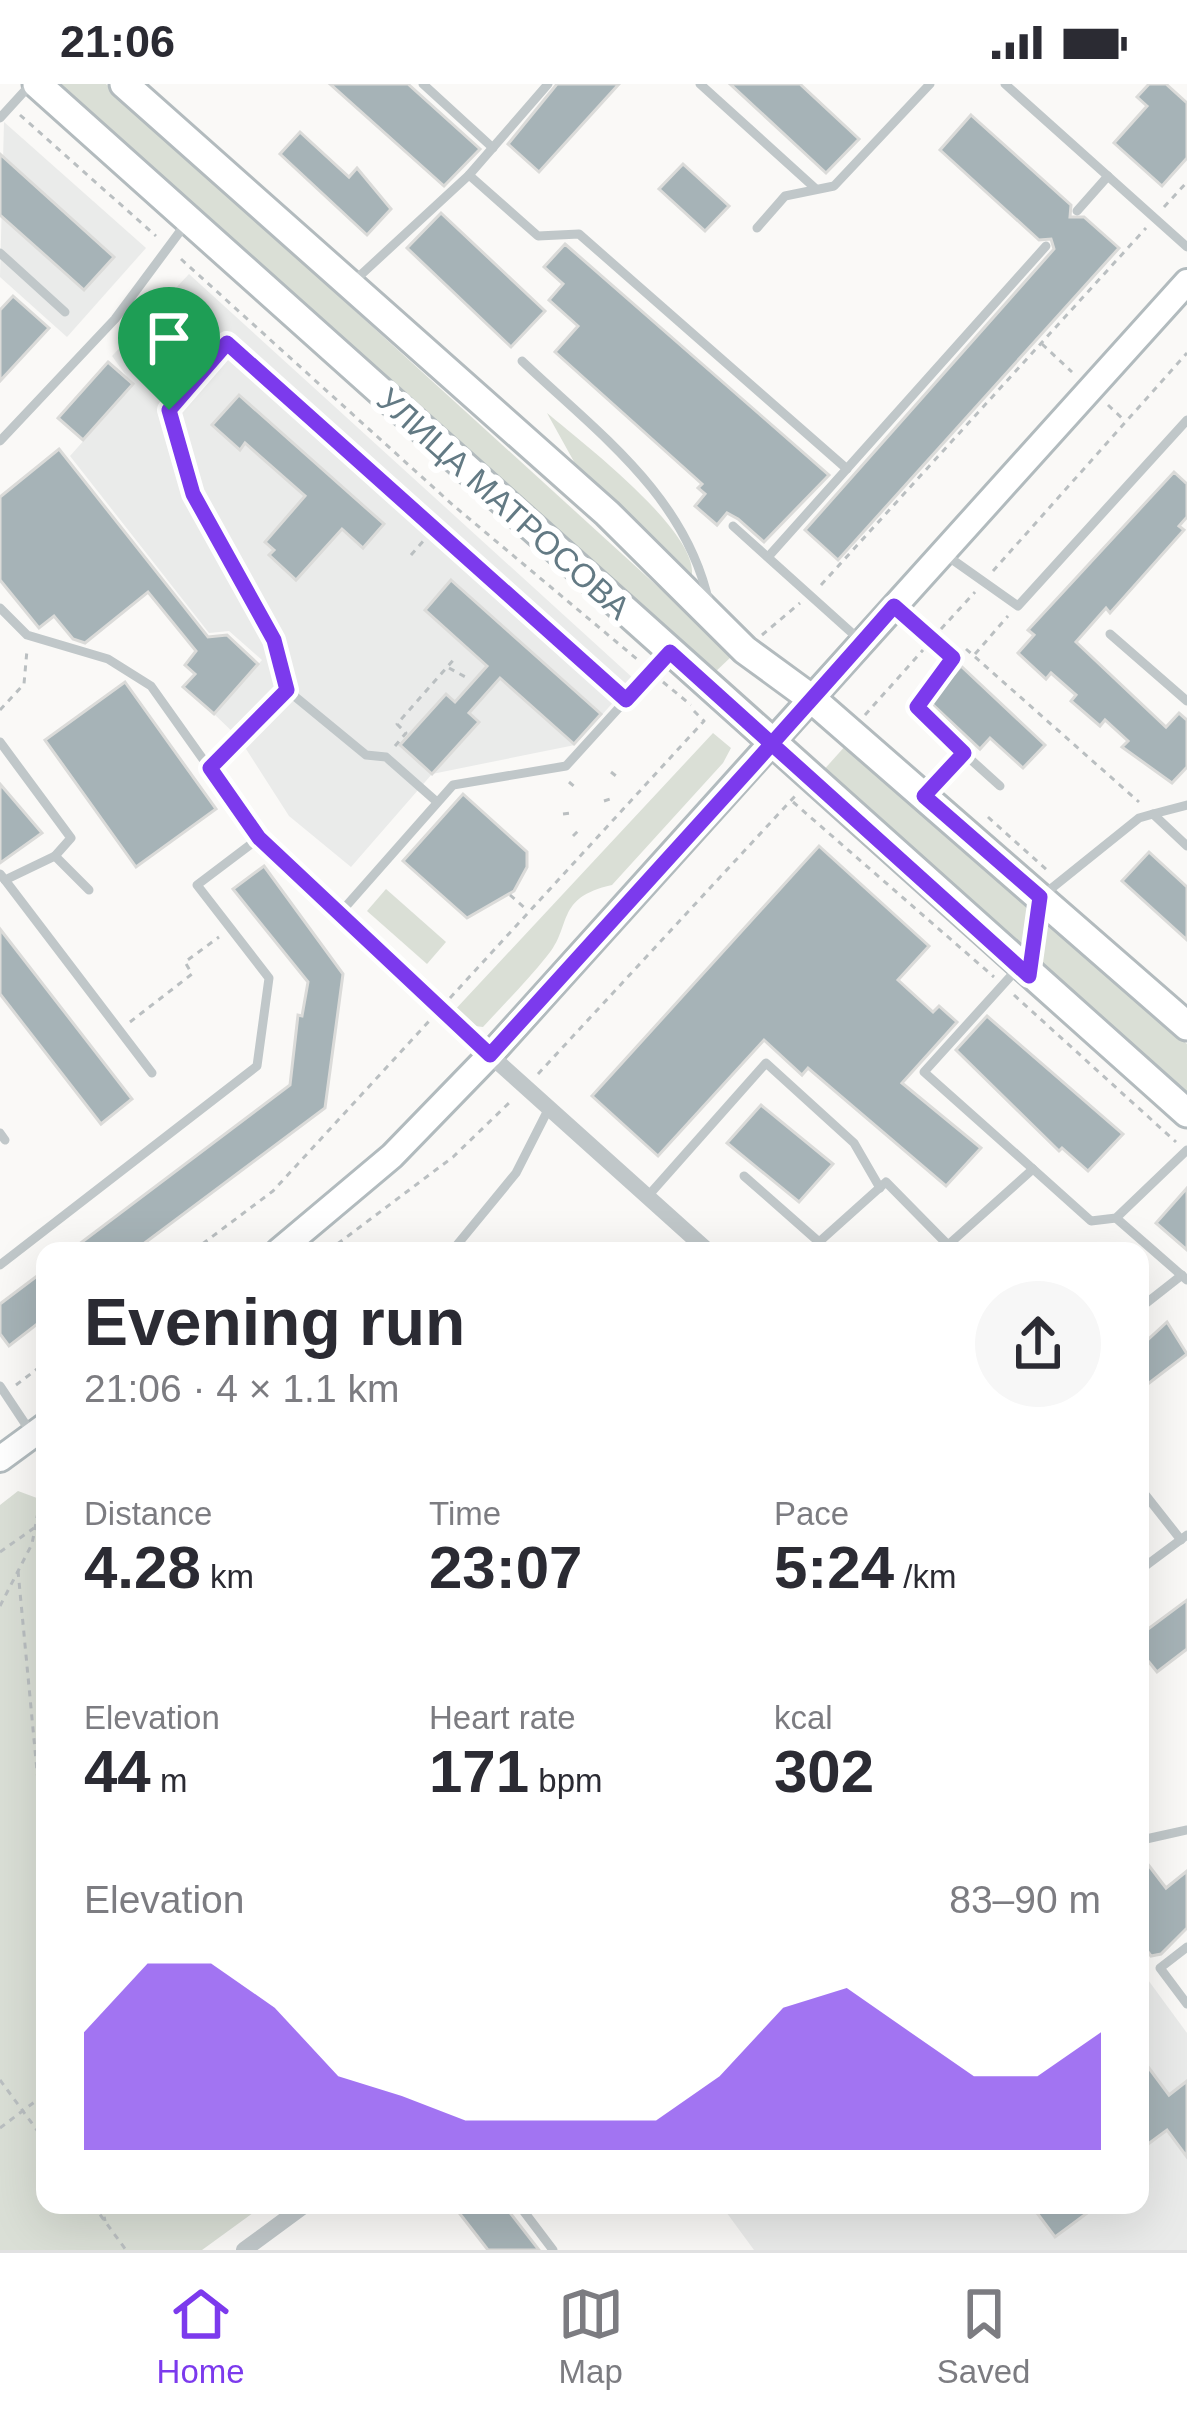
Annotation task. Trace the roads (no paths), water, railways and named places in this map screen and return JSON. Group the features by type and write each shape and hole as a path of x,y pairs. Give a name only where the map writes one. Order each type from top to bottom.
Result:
{"main road":[{"name":"УЛИЦА МАТРОСОВА","path":"34,84 670,652 1017,976 1187,1113"},
{"name":"УЛИЦА МАТРОСОВА","path":"124,84 607,513 712,620 812,699 1187,1027"},
{"path":"290,1242 392,1156 490,1055 1187,282"},
{"path":"0,1460 36,1441"}],"street":[{"path":"490,1055 698,1242"},
{"path":"257,2246 294,2214"}],"lane":[{"path":"0,118 34,84"},
{"path":"423,84 493,148"},
{"path":"348,286 469,175 548,84"},
{"path":"700,84 817,190"},
{"path":"757,228 785,196 834,186 930,84"},
{"path":"1005,84 1187,248"},
{"path":"469,175 538,236 579,234 847,469"},
{"path":"1078,211 1108,176"},
{"path":"0,441 116,319 189,220"},
{"path":"768,557 1046,246"},
{"path":"0,254 65,313"},
{"path":"522,362 664,499 701,568 712,620"},
{"path":"942,553 1018,606 1187,420"},
{"path":"733,526 862,642"},
{"path":"894,606 953,658 917,707 1000,786"},
{"path":"0,608 28,635 108,659 152,686 259,838 490,1055"},
{"path":"1110,634 1187,701"},
{"path":"340,913 453,785 566,766 670,652"},
{"path":"210,768 287,690 365,755 386,757 437,802"},
{"path":"0,742 71,838 56,856 2,877 152,1073"},
{"path":"924,796 964,753"},
{"path":"1040,897 1139,818 1187,805"},
{"path":"1153,814 1187,846"},
{"path":"0,1265 257,1066 269,978 197,885 259,838"},
{"path":"56,856 89,890"},
{"path":"1017,976 924,1072 1091,1221 1116,1218 1186,1151"},
{"path":"647,1197 766,1063 854,1144 880,1188"},
{"path":"459,1242 516,1172 549,1108"},
{"path":"951,1242 1033,1169"},
{"path":"744,1176 809,1242"},
{"path":"820,1242 886,1182 945,1242"},
{"path":"1116,1218 1144,1242"},
{"path":"1149,1247 1184,1277 1149,1302"},
{"path":"3,1389 36,1432"},
{"path":"1149,1498 1184,1538 1149,1563"},
{"path":"1149,1838 1187,1830"},
{"path":"1187,1947 1160,1967 1187,2004"},
{"path":"527,2214 553,2250"}]}
